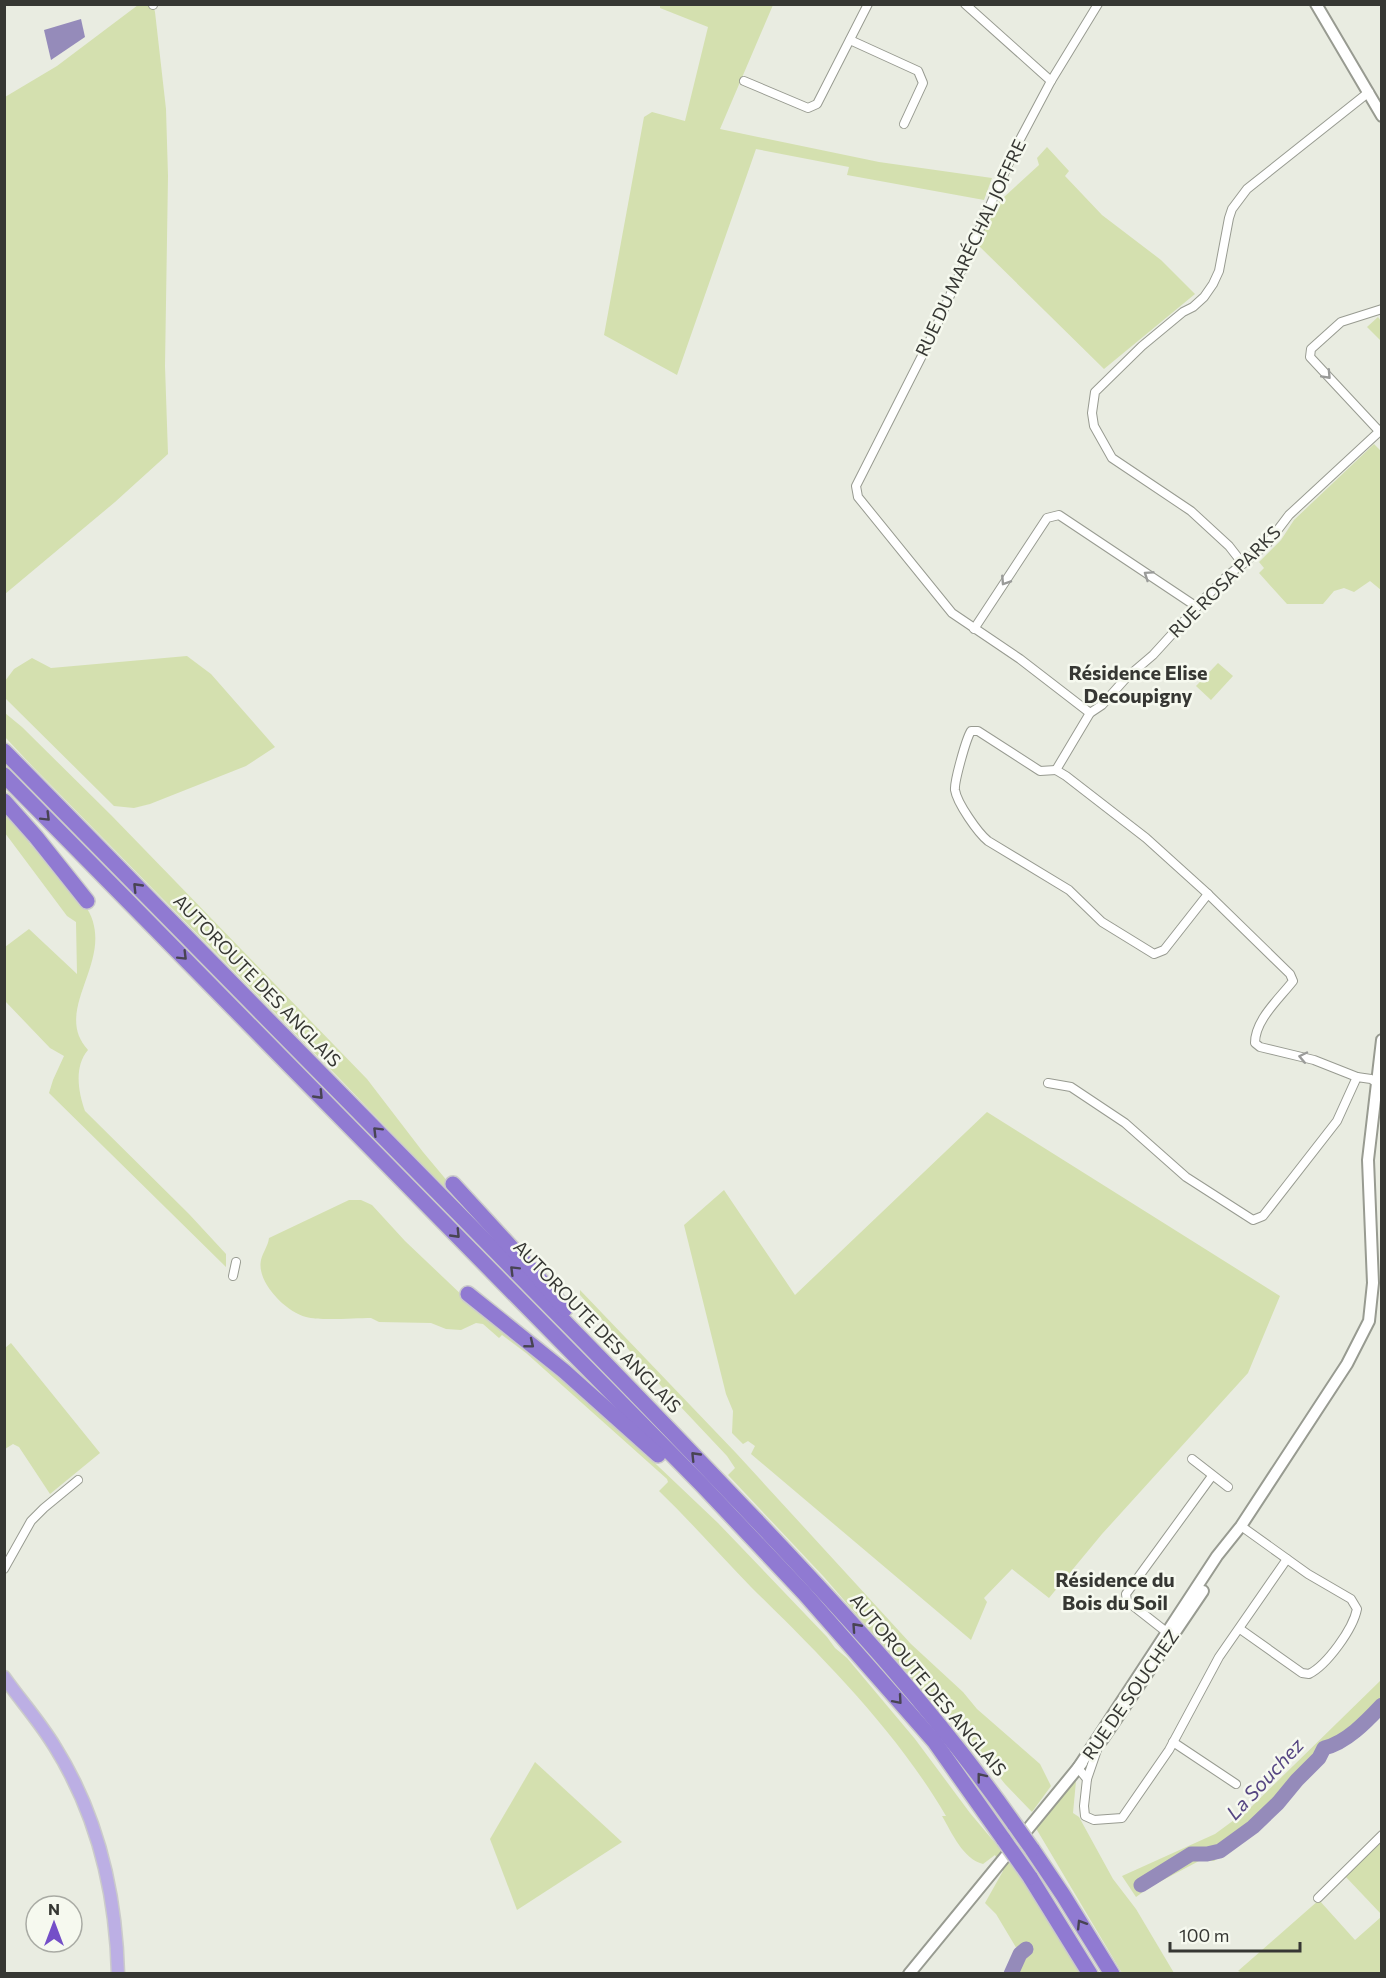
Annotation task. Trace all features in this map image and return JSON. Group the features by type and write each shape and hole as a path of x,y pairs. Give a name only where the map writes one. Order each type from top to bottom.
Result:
{"highway":[{"name":"AUTOROUTE DES ANGLAIS","path":"4,750 614,1371 862,1634 932,1715 984,1781 1064,1895 1112,1974"},
{"name":"AUTOROUTE DES ANGLAIS","path":"4,776 677,1460 847,1640 934,1741 1030,1877 1090,1974"},
{"path":"4,801 87,902"},
{"path":"453,1184 531,1269 592,1341 614,1371"},
{"path":"468,1294 596,1398 651,1447 736,1533 760,1548"}],"main road":[{"path":"1316,4 1382,116"},
{"name":"RUE DE SOUCHEZ","path":"1078,1768 1232,1545 1241,1526 1347,1364 1370,1321 1373,1283 1368,1161 1379,1084 1382,1040"},
{"name":"RUE DE SOUCHEZ","path":"1078,1768 1099,1744 1170,1634"},
{"path":"6,1680 29,1708 56,1748 86,1807 99,1845 109,1887 117,1931 118,1974"},
{"path":"909,1974 973,1892 997,1867 1078,1768"}],"street":[{"path":"744,81 808,108 817,104 868,4"},
{"path":"965,4 1051,81"},
{"name":"RUE DU MARÉCHAL JOFFRE","path":"974,629 952,613 858,496 856,486 932,336 1000,182 1051,81 1098,4"},
{"path":"850,40 918,71 922,76 923,83 904,124"},
{"path":"1243,564 1229,546 1191,512 1112,458 1094,426 1092,413 1095,393 1142,346 1204,297 1219,271 1232,209 1247,189 1368,92"},
{"path":"1380,430 1310,357 1311,350 1341,322 1382,309"},
{"name":"RUE ROSA PARKS","path":"1056,770 1090,713 1102,705 1126,678 1154,655 1197,607 1267,544 1292,512 1380,430"},
{"path":"1090,713 1020,659 974,629 1047,518 1059,515 1197,607"},
{"path":"1208,894 1164,950 1154,954 1102,922 1069,890 982,837 958,800 955,789 971,731 978,731 1040,771 1056,770 1066,776 1146,838 1208,894 1290,974 1293,981 1262,1021 1255,1034 1255,1043 1260,1047 1314,1060 1357,1077 1371,1079 1379,1084"},
{"path":"1048,1083 1071,1087 1125,1123 1186,1178 1253,1220 1263,1216 1337,1121 1357,1077"},
{"path":"233,1275 236,1262"},
{"path":"1192,1459 1228,1487"},
{"path":"1170,1634 1127,1601 1126,1594 1212,1476"},
{"path":"4,1569 31,1521 78,1480"},
{"path":"1240,1629 1302,1673 1309,1674 1318,1670 1341,1640 1355,1619 1357,1609 1351,1599 1287,1560 1241,1526"},
{"path":"1099,1744 1087,1779 1085,1816 1090,1819 1122,1818 1173,1742 1219,1657 1287,1560"},
{"path":"1173,1742 1236,1784"},
{"path":"1078,1768 1087,1779"},
{"path":"1318,1898 1382,1835"}],"green space":[{"path":"138,5 153,5 155,12 166,109 168,176 165,366 168,454 115,502 5,594 5,97 57,66"},
{"path":"660,5 773,5 720,129 879,162 992,178 984,200 847,175 849,167 756,149 677,375 604,335 644,117 652,112 685,121 708,27 660,8"},
{"path":"1047,147 1069,171 1065,176 1102,215 1161,260 1195,294 1104,369 977,244 992,208 1039,165 1037,158"},
{"path":"1378,317 1381,321 1381,341 1367,327"},
{"path":"1374,444 1381,451 1381,590 1370,581 1354,592 1344,588 1334,591 1323,604 1287,604 1259,573 1264,568 1259,562 1281,540 1294,520"},
{"path":"187,656 211,674 275,747 246,766 150,804 134,808 114,806 5,698 5,681 14,669 32,658 51,668"},
{"path":"1218,663 1233,676 1211,700 1196,686"},
{"path":"5,713 111,815 367,1079 469,1207 465,1210 339,1078 33,767 5,737"},
{"path":"4,815 22,832 84,904 93,923 95,943 92,962 76,1017 78,1034 88,1050 79,1071 85,1111 226,1254 226,1267 49,1093 64,1056 50,1048 5,1001 5,947 29,929 77,974 76,922 67,916 5,833"},
{"path":"987,1112 1280,1296 1248,1373 1102,1534 1049,1598 1012,1569 984,1598 987,1602 971,1640 751,1454 755,1446 748,1441 743,1444 732,1433 733,1411 726,1394 684,1225 724,1190 795,1295"},
{"path":"349,1200 361,1200 372,1205 405,1241 465,1298 579,1391 718,1523 847,1658 915,1739 970,1813 1012,1863 1082,1973 1011,1973 1020,1954 996,1914 985,1903 1003,1871 995,1855 983,1864 964,1851 942,1816 946,1816 926,1784 881,1724 830,1667 659,1491 668,1482 667,1479 526,1353 502,1335 499,1338 483,1324 476,1323 461,1330 446,1329 431,1323 379,1322 371,1318 312,1318 298,1314 274,1295 261,1269 261,1260 269,1238"},
{"path":"580,1290 736,1453 911,1644 963,1692 977,1709 1040,1764 1051,1786 1032,1812 1005,1784 965,1734 931,1701 824,1577 728,1475 735,1468 727,1456 580,1295"},
{"path":"11,1343 100,1453 50,1494 19,1447 13,1444 5,1449 5,1348"},
{"path":"1381,1680 1381,1709 1373,1719 1328,1752 1255,1834 1214,1861 1199,1861 1136,1897 1122,1876 1215,1834 1249,1809"},
{"path":"535,1762 622,1842 517,1910 490,1839"},
{"path":"1076,1781 1073,1813 1079,1817 1113,1879 1136,1909 1174,1973 1122,1973 1034,1825"},
{"path":"1381,1841 1381,1914 1345,1876"},
{"path":"1319,1900 1355,1940 1381,1917 1381,1973 1245,1974 1238,1971"}],"shaded area":[{"path":"81,19 85,37 51,60 44,30"}],"waterway":[{"name":"La Souchez","path":"1141,1885 1191,1854 1220,1851 1253,1827 1319,1758 1324,1748 1348,1737 1382,1705"},
{"name":"La Souchez","path":"1011,1974 1020,1954 1026,1949"}],"district":[{"name":"Résidence Elise Decoupigny","path":"1138,684"},
{"name":"Résidence du Bois du Soil","path":"1115,1592"}]}
